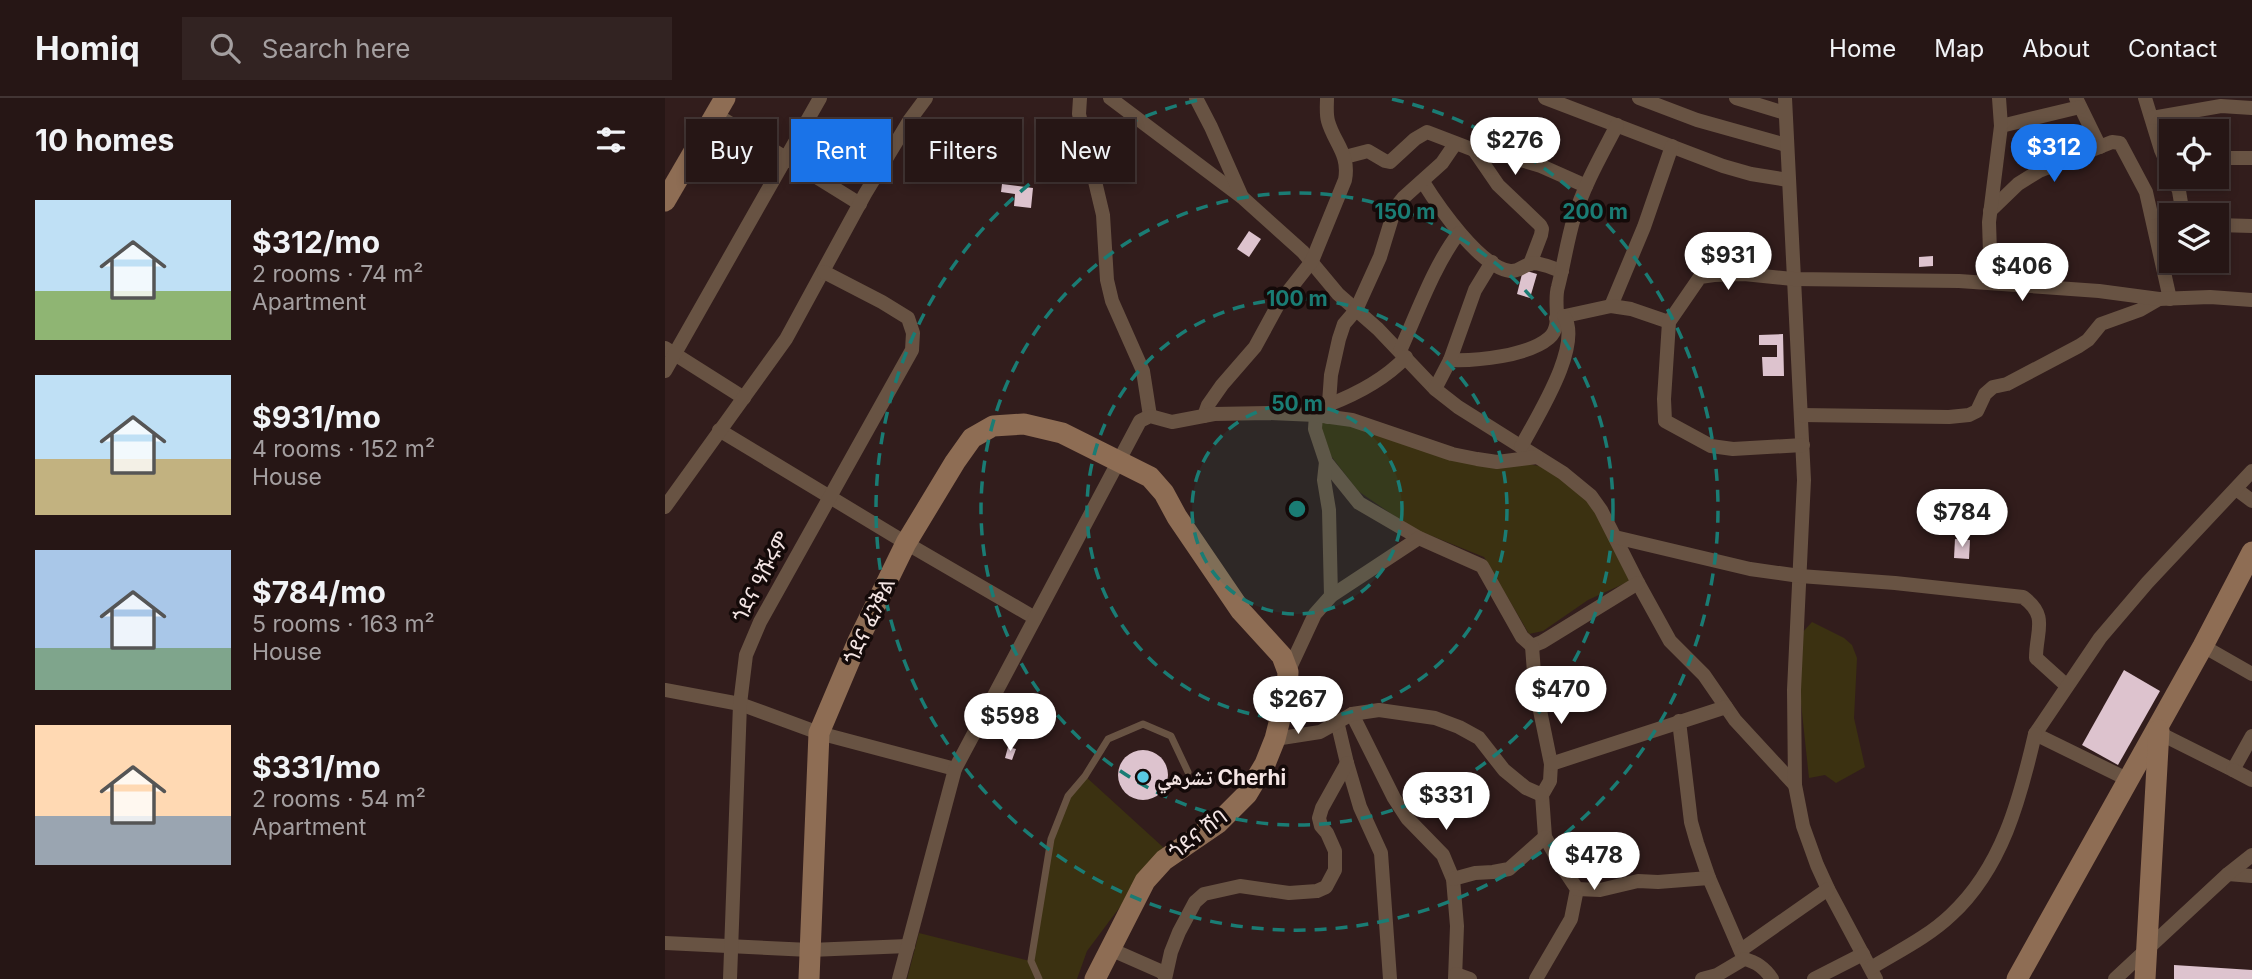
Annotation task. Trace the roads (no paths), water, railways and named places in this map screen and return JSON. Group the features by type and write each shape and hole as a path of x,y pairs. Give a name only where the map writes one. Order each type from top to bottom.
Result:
{"street":[{"path":"665,371 670,351 820,98"},
{"path":"665,507 786,339 860,204 909,121 926,98"},
{"path":"1080,98 1079,114 1103,215 1107,280 1112,301 1143,371 1150,416"},
{"path":"1110,98 1243,198 1312,261 1338,294 1403,354 1435,389 1458,407 1563,473 1591,496 1670,641 1704,675 1735,720 1795,785"},
{"path":"1196,98 1212,127 1243,198"},
{"path":"1204,416 1222,385 1255,347 1279,303 1312,261 1345,180 1345,157 1328,121 1327,98"},
{"path":"1545,98 1751,174 1788,180"},
{"path":"1639,98 1697,120 1787,145"},
{"path":"1736,98 1785,105 1804,480 1794,690 1795,785 1803,826 1828,889 1873,974 1952,915 1984,876 2004,838 2020,798 2035,734 2067,685 2100,638 2124,610 2252,471"},
{"path":"1990,283 1990,211 2001,126 1999,98"},
{"path":"2145,98 2159,137"},
{"path":"2001,126 2078,103 2100,147"},
{"path":"665,201 720,106 785,158 860,204"},
{"path":"2152,118 2221,106 2252,108"},
{"path":"1450,360 1473,361 1511,354 1548,339 1554,332 1560,317 1556,295 1574,218 1586,186 1617,125"},
{"path":"1345,157 1368,151 1390,162 1415,139 1427,132 1473,150 1526,161 1586,186"},
{"path":"1990,211 2018,184 2039,172 2112,142 2120,143 2141,179 2155,226 2164,299"},
{"path":"1455,144 1442,163 1395,208 1385,244 1356,310 1344,324 1324,412 1315,429 1326,463 1359,503 1419,538 1482,566 1522,637 1532,646 1535,686 1551,764 1550,781 1542,795 1545,837 1577,889 1571,919 1536,979"},
{"path":"1611,306 1644,227 1672,146"},
{"path":"1473,150 1498,185 1539,225 1541,234 1530,264"},
{"path":"2229,158 2252,158"},
{"path":"1423,182 1459,233 1501,268 1513,271 1534,263 1562,271"},
{"path":"2229,225 2252,226"},
{"path":"2155,226 2159,226"},
{"path":"1324,412 1383,378 1403,354 1451,242 1459,233"},
{"path":"1435,389 1450,360 1475,290 1492,262"},
{"name":"ጎደና ዓሹሩም","path":"730,979 740,704 746,655 752,637 828,496 912,351 913,333 908,318 824,272"},
{"path":"1803,445 1733,449 1711,446 1665,421 1669,322 1699,277 1744,274 1793,279 1959,281 2099,291 2164,299 2210,297 2252,300"},
{"path":"1801,415 1969,415 1977,411 1985,394 1993,387 2007,384 2088,341 2101,324 2164,299"},
{"path":"1560,317 1611,306 1631,309 1669,322"},
{"path":"1521,447 1555,385 1568,346 1569,325 1560,317"},
{"path":"670,351 744,398"},
{"path":"899,979 955,769 1140,421 1150,416 1172,422 1215,414 1324,412 1452,454 1476,459 1515,461 1537,457"},
{"name":"ጎደና ፈንቅል","path":"809,979 819,733 858,641 906,543 972,438 993,426 1024,424 1062,433 1150,477 1164,493 1177,517 1241,611 1282,656 1288,672"},
{"path":"719,430 1035,618"},
{"path":"1326,463 1324,480 1329,510 1331,596"},
{"path":"2236,489 2252,501"},
{"path":"1615,537 1750,569 2023,597 2033,604 2039,617 2036,658 2067,685"},
{"path":"1288,672 1314,614 1331,596 1419,538"},
{"path":"2017,979 2159,729 2252,552"},
{"path":"1532,646 1638,583"},
{"path":"2203,646 2252,674"},
{"name":"ጎደና ሸባ","path":"1095,979 1145,881 1164,860 1218,823 1247,794 1265,764 1275,739 1287,691 1288,672"},
{"path":"665,690 740,704 819,733 955,769"},
{"path":"1551,764 1726,707"},
{"path":"1275,739 1320,732 1352,714 1379,710 1435,718 1479,738 1504,770 1526,788 1542,795"},
{"path":"1352,714 1394,798 1407,818 1443,855 1453,879 1457,926 1456,976 1471,979"},
{"path":"1337,721 1360,807 1381,853 1390,979"},
{"path":"1679,721 1691,822 1709,878 1743,954 1772,979"},
{"path":"2159,729 2252,780"},
{"path":"2145,979 2159,729"},
{"path":"2035,734 2129,780"},
{"path":"2233,770 2252,736"},
{"path":"1165,977 1171,952 1187,916 1195,902 1204,894 1240,886 1289,893 1317,891 1326,887 1335,870 1335,851 1319,818 1347,763"},
{"path":"1453,879 1509,869 1545,837"},
{"path":"2115,979 2252,855"},
{"path":"2228,874 2252,876"},
{"path":"1577,889 1600,890 1638,881 1709,878"},
{"path":"1702,979 1717,975 1828,889"},
{"path":"665,943 810,950 908,946"},
{"path":"1109,949 1160,971 1165,977"},
{"path":"1822,977 1863,954"}],"lane":[{"path":"1039,979 1031,961 1051,838 1067,796 1085,776 1108,739 1143,724 1171,736 1188,772"}],"place":[{"name":"تشرهي Cherhi","path":"1143,777"}]}
